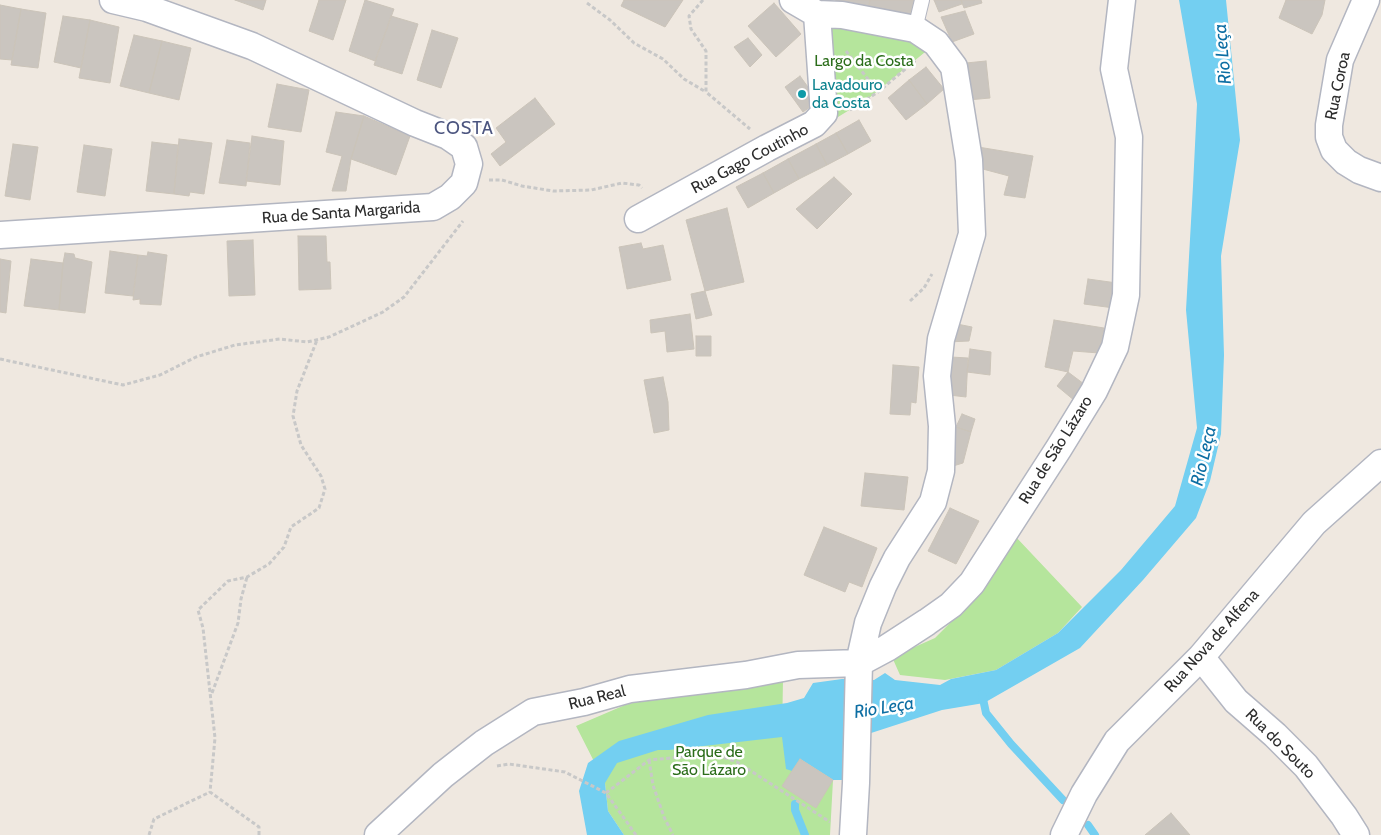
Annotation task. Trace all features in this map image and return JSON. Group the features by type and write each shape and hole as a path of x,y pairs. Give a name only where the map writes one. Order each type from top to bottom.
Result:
{"street":[{"path":"113,0 147,8 252,46 416,123 448,136 464,147 469,164 464,183"},
{"path":"794,0 817,14 842,15 925,36 954,67 969,160 972,234 941,339 937,376 942,426 941,471 933,502 897,558 883,586 868,624 859,669 853,835"},
{"name":"Rua de São Lázaro","path":"859,669 951,605 972,583 1094,391 1115,347 1126,296 1129,137 1114,69 1122,0"},
{"name":"Rua Coroa","path":"1366,0 1340,60 1329,125 1329,137 1334,150 1346,162 1359,170 1381,178"},
{"name":"Rua Gago Coutinho","path":"650,213 814,124 824,113 817,14"},
{"name":"Rua de Santa Margarida","path":"0,235 433,207 450,196 464,183"},
{"name":"Rua Nova de Alfena","path":"1064,835 1084,794 1117,741 1201,656 1314,523 1381,463"},
{"name":"Rua do Souto","path":"1201,656 1236,701 1275,735 1306,766 1356,835"},
{"name":"Rua Real","path":"378,835 443,775 484,743 533,712 584,702 630,689 746,675 798,665 859,669"}],"lane":[{"path":"922,0 925,36"}],"path":[{"path":"703,0 689,16 691,29 706,51 706,92"},
{"path":"587,3 610,20 634,43 663,59 684,78 706,92 749,128 767,148"},
{"path":"846,113 878,92 925,36"},
{"path":"464,183 502,180 522,186 553,191 591,190 622,182 639,185 650,213"},
{"path":"0,360 123,385 160,375 196,357 235,345 280,339 307,342 329,337 383,312 404,297 449,241 467,214"},
{"path":"910,301 924,288 934,270"},
{"path":"210,792 216,738 203,628 198,610 228,581 247,577 269,564 284,547 291,527 319,508 325,489 321,476 301,445 293,416 297,391 317,340"},
{"path":"211,694 238,623 241,599 247,577"},
{"path":"606,793 649,760 714,754 738,762 808,809"},
{"path":"649,760 653,785 664,817 673,835"},
{"path":"490,767 510,764 565,772 606,793 636,835"},
{"path":"149,835 154,819 210,792"},
{"path":"210,792 259,827 259,835"}],"green space":[{"name":"Largo da Costa","path":"829,25 906,37 930,48 869,98 838,117 835,116"},
{"path":"1015,536 1082,607 1058,633 996,670 945,680 900,675 892,657 935,638 957,616"},
{"name":"Parque de São Lázaro","path":"783,679 782,736 800,759 833,780 830,835 624,835 608,811 605,783 576,726 625,705 675,692"}],"water":[{"path":"1179,0 1226,0 1240,140 1221,256 1224,355 1221,434 1210,481 1196,518 1143,580 1080,648 984,703 942,710 868,734 845,780 833,780 800,759 792,771 786,769 782,737 658,750 617,763 605,783 608,811 624,835 587,835 579,791 588,763 619,741 708,715 787,703 804,698 813,683 842,679 874,680 885,673 895,680 940,685 951,679 996,670 1058,633 1121,570 1175,506 1197,428 1186,310 1197,104"}],"building":[{"path":"235,0 266,0 263,10"},
{"path":"319,0 346,0 333,40 309,31"},
{"path":"365,0 394,9 375,61 349,51"},
{"path":"624,0 683,0 665,27 621,6"},
{"path":"836,0 870,0 868,9"},
{"path":"870,0 916,0 910,19 868,9"},
{"path":"934,0 961,0 962,4 939,12"},
{"path":"961,0 981,0 982,3 964,8"},
{"path":"1286,0 1325,0 1322,15 1312,34 1279,18"},
{"path":"774,3 801,34 776,57 748,26"},
{"path":"0,5 21,9 12,60 0,59"},
{"path":"21,9 46,13 38,68 11,65"},
{"path":"965,11 974,34 952,42 941,17"},
{"path":"63,16 90,20 81,68 54,62"},
{"path":"391,16 418,24 402,74 374,65"},
{"path":"90,20 119,27 110,83 79,78"},
{"path":"432,30 458,38 441,88 417,80"},
{"path":"134,35 162,41 149,93 120,86"},
{"path":"748,38 762,55 750,67 734,47"},
{"path":"162,41 191,48 179,100 149,93"},
{"path":"986,61 990,98 968,100 966,63"},
{"path":"926,67 944,89 927,104 909,80"},
{"name":"Lavadouro da Costa","path":"800,76 818,101 803,112 785,87"},
{"path":"909,80 927,104 906,120 888,98"},
{"path":"277,84 309,90 301,132 268,127"},
{"path":"535,98 555,124 500,166 491,154 506,142 496,128"},
{"path":"336,112 364,116 351,159 346,191 332,191 342,156 326,152"},
{"path":"364,116 410,136 396,175 351,159"},
{"path":"859,120 871,141 848,154 836,133"},
{"path":"836,133 848,154 827,165 816,144"},
{"path":"252,136 284,141 280,185 246,181"},
{"path":"179,139 212,143 204,194 190,192 189,196 174,194"},
{"path":"227,140 250,143 246,186 219,183"},
{"path":"152,142 178,145 174,194 146,191"},
{"path":"13,144 38,147 30,200 5,196"},
{"path":"816,144 827,165 799,179 788,159"},
{"path":"84,145 112,149 105,196 77,192"},
{"path":"978,147 1033,156 1025,198 1004,195 1009,176 979,168"},
{"path":"788,159 799,179 774,193 763,173"},
{"path":"763,173 774,193 748,208 736,187"},
{"path":"834,177 852,194 817,229 796,209"},
{"path":"727,208 744,282 705,291 686,220"},
{"path":"298,236 326,236 327,262 330,262 331,289 299,290"},
{"path":"253,240 255,295 229,296 227,241"},
{"path":"641,243 643,249 663,245 671,280 627,289 619,247"},
{"path":"110,251 138,255 133,296 105,293"},
{"path":"148,252 167,255 161,305 140,304 140,299 133,300 138,255 147,256"},
{"path":"65,253 74,254 75,258 92,262 85,313 59,310"},
{"path":"0,259 11,261 6,313 0,312"},
{"path":"31,259 63,263 59,310 24,306"},
{"path":"1088,279 1117,283 1114,308 1084,304"},
{"path":"705,291 712,315 696,319 691,294"},
{"path":"690,314 694,349 667,352 665,331 651,333 650,320"},
{"path":"1054,320 1104,328 1099,353 1073,351 1068,372 1045,367"},
{"path":"952,323 972,327 969,341 948,342"},
{"path":"696,336 711,336 711,356 696,356"},
{"path":"970,349 991,352 990,375 967,372"},
{"path":"951,357 968,358 966,397 949,395"},
{"path":"893,365 919,367 916,403 911,402 910,415 890,414"},
{"path":"1068,372 1088,387 1075,401 1057,386"},
{"path":"663,377 668,402 669,430 654,433 644,380"},
{"path":"962,414 975,419 971,432 956,427"},
{"path":"956,427 971,432 963,463 953,466 949,428"},
{"path":"865,473 908,477 904,510 861,506"},
{"path":"950,508 979,521 956,564 928,551"},
{"path":"824,527 877,548 862,587 849,582 845,592 804,575"},
{"path":"800,759 833,780 816,808 782,786"},
{"path":"1171,813 1190,835 1145,835"}],"waterway":[{"path":"982,694 986,713 1011,744 1063,800"},
{"name":"Rio Leça","path":"795,804 795,810 805,835"},
{"path":"1088,825 1095,835"}],"place":[{"name":"Lavadouro da Costa","path":"802,94"}],"district":[{"name":"COSTA","path":"464,129"}]}
